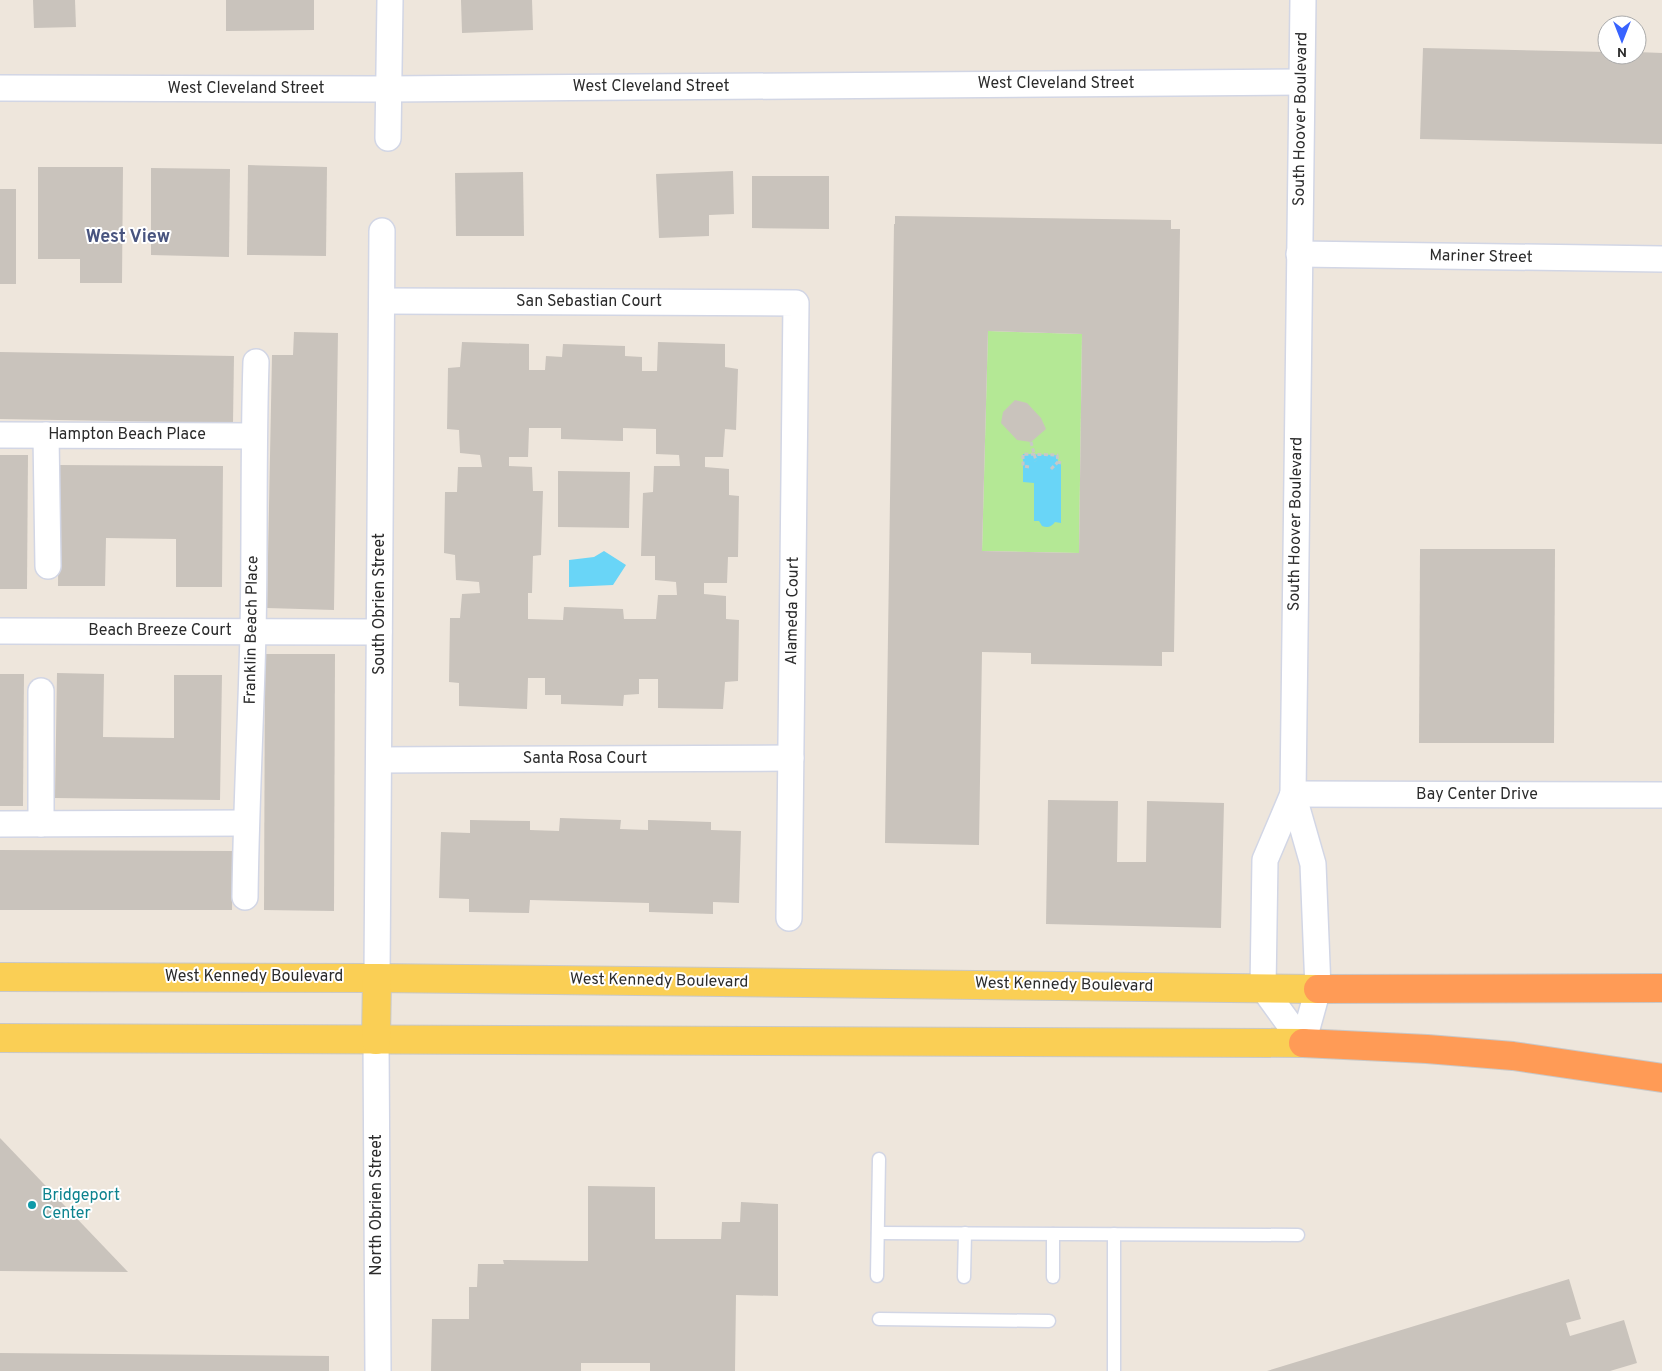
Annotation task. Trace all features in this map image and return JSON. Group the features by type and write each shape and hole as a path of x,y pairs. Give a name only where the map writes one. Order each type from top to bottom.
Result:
{"highway":[{"path":"1318,989 1662,988"},
{"path":"1303,1043 1427,1049 1513,1056 1662,1078"}],"main road":[{"name":"West Kennedy Boulevard","path":"0,977 377,978 1318,989"},
{"path":"376,1040 377,978"},
{"path":"0,1038 1303,1043"}],"street":[{"path":"388,138 390,0"},
{"name":"South Hoover Boulevard","path":"1303,0 1293,794 1313,864 1318,989 1303,1043"},
{"name":"West Cleveland Street","path":"0,88 388,89 1301,82"},
{"name":"South Obrien Street","path":"377,978 382,231"},
{"name":"Mariner Street","path":"1299,254 1662,259"},
{"name":"San Sebastian Court","path":"382,301 796,303"},
{"name":"Alameda Court","path":"789,918 796,303"},
{"name":"Franklin Beach Place","path":"245,897 253,631 256,362"},
{"name":"Hampton Beach Place","path":"0,435 254,436"},
{"path":"46,435 48,566"},
{"name":"Beach Breeze Court","path":"0,631 380,632"},
{"path":"41,691 41,824"},
{"name":"Santa Rosa Court","path":"378,760 791,758"},
{"path":"1293,794 1265,860 1263,988 1303,1043"},
{"name":"Bay Center Drive","path":"1293,794 1662,796"},
{"path":"0,824 246,823"},
{"name":"North Obrien Street","path":"376,1040 378,1371"}],"lane":[{"path":"877,1276 878,1159"},
{"path":"878,1233 1298,1235"},
{"path":"964,1277 965,1233"},
{"path":"1053,1234 1053,1278"},
{"path":"1114,1234 1114,1371"},
{"path":"879,1319 1049,1321"}],"path":[{"path":"1031,442 1036,461"},
{"path":"1029,467 1023,466 1023,454 1057,455 1060,463 1051,469"}],"green space":[{"path":"988,331 1082,334 1079,553 982,551"}],"water":[{"path":"1023,454 1057,455 1058,462 1061,463 1061,523 1055,522 1051,526 1046,527 1042,526 1039,521 1034,521 1034,483 1023,482"},
{"path":"604,551 626,565 613,585 569,587 569,560 594,557"}],"building":[{"path":"33,0 75,0 76,27 34,28"},
{"path":"226,0 314,0 314,30 226,31"},
{"path":"461,0 532,0 533,30 462,33"},
{"path":"1423,48 1597,52 1597,65 1647,65 1647,52 1662,53 1662,144 1420,139"},
{"path":"248,165 327,167 326,256 247,255"},
{"path":"38,167 123,167 122,283 80,283 80,259 38,259"},
{"path":"151,168 230,169 229,257 151,255"},
{"path":"733,171 734,214 709,215 709,236 659,238 656,174"},
{"path":"523,172 524,236 456,236 455,173"},
{"path":"752,176 829,176 829,229 752,228"},
{"path":"0,189 16,189 16,284 0,284"},
{"path":"895,216 1171,220 1171,229 1180,229 1174,652 1162,652 1162,666 1031,664 1031,653 982,652 979,845 885,843","holes":["988,331 1082,334 1079,553 982,551"]},
{"path":"294,332 338,333 334,610 267,608 272,355 293,355"},
{"path":"462,342 529,344 529,370 545,370 546,356 562,357 563,344 625,346 625,356 642,357 642,371 657,371 658,342 725,344 725,367 738,369 736,430 725,429 723,457 705,457 705,467 729,469 729,495 739,496 738,557 728,557 727,583 704,583 704,594 726,596 726,619 739,620 738,681 725,682 723,709 658,708 658,679 639,679 639,694 624,695 623,706 561,704 561,695 545,695 545,678 528,678 527,709 459,706 459,683 449,682 450,618 460,618 462,594 480,593 479,582 456,580 455,555 444,553 445,492 457,492 458,467 482,467 480,455 460,453 459,430 447,429 448,368 460,367","holes":["529,428 561,428 561,439 623,441 623,428 656,429 656,454 679,455 680,466 654,466 653,492 643,493 641,556 655,556 655,580 676,582 677,595 658,595 656,619 624,619 623,609 564,607 563,620 528,619 528,593 532,593 533,556 541,555 543,491 533,491 532,467 509,466 509,457 528,457"]},
{"path":"0,352 234,356 233,423 0,419"},
{"path":"1015,400 1027,403 1041,418 1046,429 1031,442 1017,440 1001,423 1003,412"},
{"path":"0,455 28,455 27,589 0,589"},
{"path":"59,465 223,466 222,587 176,587 176,539 106,538 105,586 58,586"},
{"path":"558,471 630,472 629,528 558,527"},
{"path":"1420,549 1555,549 1554,743 1419,743"},
{"path":"265,654 335,654 334,911 264,910"},
{"path":"57,673 104,674 103,737 174,738 174,675 222,675 220,800 55,798"},
{"path":"0,674 24,674 23,806 0,806"},
{"path":"1048,800 1118,801 1117,862 1146,862 1147,801 1224,803 1221,928 1046,924"},
{"path":"560,818 621,820 620,829 648,830 648,820 711,822 711,830 741,831 739,903 713,902 713,914 649,912 649,903 530,900 529,913 469,912 469,899 439,898 441,832 470,833 470,820 530,821 530,830 559,831"},
{"path":"0,850 233,851 232,910 0,910"},
{"name":"Bridgeport Center","path":"0,1138 128,1272 0,1271"},
{"path":"588,1186 655,1187 655,1239 721,1239 722,1222 740,1222 741,1202 778,1204 778,1296 736,1295 735,1371 650,1371 650,1363 581,1363 581,1371 431,1371 432,1319 469,1319 469,1287 477,1287 478,1264 504,1264 503,1260 588,1261"},
{"path":"1569,1279 1581,1319 1566,1323 1570,1336 1624,1320 1637,1363 1610,1371 1267,1371"},
{"path":"0,1353 329,1356 329,1371 0,1371"}],"place":[{"name":"Bridgeport Center","path":"32,1205"}],"district":[{"name":"West View","path":"128,237"}]}
